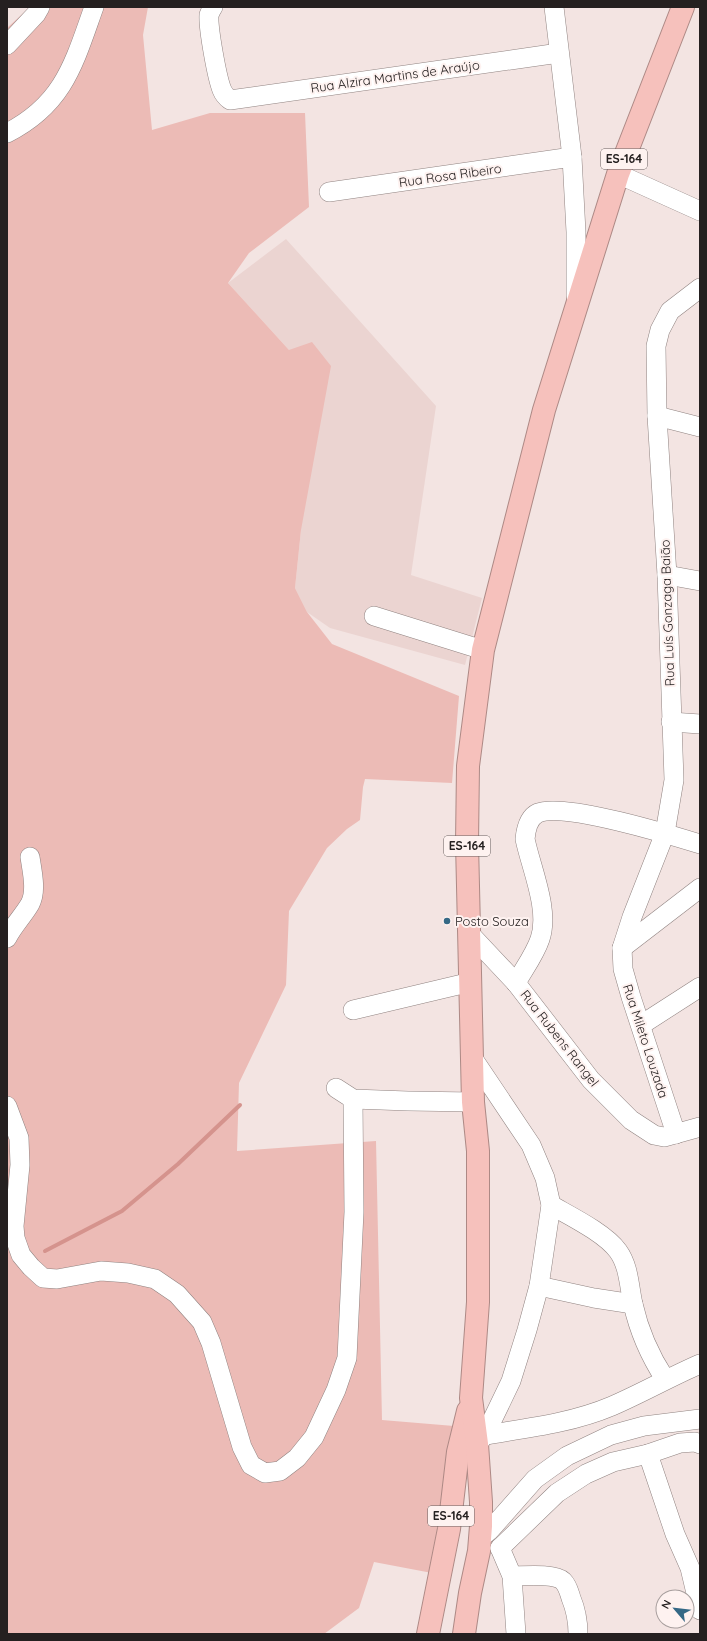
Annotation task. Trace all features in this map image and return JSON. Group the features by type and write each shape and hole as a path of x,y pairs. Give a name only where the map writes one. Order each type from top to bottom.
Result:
{"highway":[{"name":"ES-164","path":"428,1634 449,1529 458,1452 471,1398 478,1302 478,1152 473,1102 467,843 468,766 483,650 544,410 576,307 618,174 684,9"},
{"name":"ES-164","path":"464,1634 470,1593 486,1546 481,1502 481,1440 471,1398"},
{"path":"453,1493 464,1491 472,1493 481,1502"}],"street":[{"path":"7,132 24,124 55,96 70,71 94,7"},
{"name":"Rua Alzira Martins de Araújo","path":"213,7 209,16 213,49 221,89 225,96 230,100 559,53"},
{"path":"554,7 572,157 576,232 576,307"},
{"path":"7,45 38,11"},
{"name":"Rua Rosa Ribeiro","path":"329,192 572,157"},
{"path":"618,174 700,211"},
{"name":"Rua Luís Gonzaga Baião","path":"622,948 632,917 665,832 674,780 667,574 657,416 656,346 660,330 670,311 700,288"},
{"path":"657,416 700,427"},
{"path":"667,574 700,581"},
{"path":"374,616 483,650"},
{"path":"671,722 700,724"},
{"path":"516,982 540,938 543,918 525,838 526,830 531,819 537,813 549,810 580,813 665,832 700,844"},
{"path":"7,938 10,931 31,902 34,889 30,857"},
{"path":"622,948 700,888"},
{"name":"Rua Rubens Rangel","path":"470,934 516,982 591,1080 631,1120 654,1135 664,1137 676,1134"},
{"name":"Rua Mileto Louzada","path":"622,948 623,969 631,997 676,1134"},
{"path":"353,1010 471,982"},
{"path":"641,1024 700,986"},
{"path":"472,1057 531,1145 545,1178 550,1204 539,1286 511,1381 481,1440"},
{"path":"336,1088 353,1099 473,1102"},
{"path":"7,1106 20,1138 20,1165 14,1226 15,1238 21,1254 31,1267 43,1278 57,1279 101,1271 128,1273 155,1279 177,1294 202,1322 211,1343 242,1447 251,1465 265,1472 280,1471 297,1458 314,1437 336,1390 347,1358 354,1212 352,1147 353,1099"},
{"path":"676,1134 700,1127"},
{"path":"550,1204 605,1237 618,1251 626,1266 640,1331 654,1363 665,1379"},
{"path":"539,1286 594,1298 633,1304"},
{"path":"481,1440 574,1418 612,1406 665,1379 700,1364"},
{"path":"486,1546 490,1530 535,1479 567,1456 611,1435 644,1426 700,1419"},
{"path":"486,1546 557,1493 580,1478 613,1462 648,1454 680,1443 695,1442 700,1444"},
{"path":"648,1454 675,1534 695,1573 700,1610"},
{"path":"486,1546 512,1576 516,1634"},
{"path":"512,1576 552,1577 562,1580 567,1587 575,1607 578,1622 578,1634"}],"shaded area":[{"path":"30,7 148,7 143,35 152,130 210,113 305,113 309,207 249,253 228,283 289,350 312,342 331,366 301,530 295,588 307,612 332,644 459,696 452,783 365,779 360,820 347,829 327,848 289,911 286,985 239,1083 237,1151 376,1141 382,1420 454,1426 432,1573 374,1562 359,1608 324,1634 7,1634 7,28"},
{"path":"286,239 436,406 411,575 482,598 465,665 330,628 307,612 295,588 301,530 289,350 228,283"}],"waterway":[{"path":"45,1251 122,1211 178,1164 240,1105"}],"place":[{"name":"Posto Souza","path":"447,921"}]}
